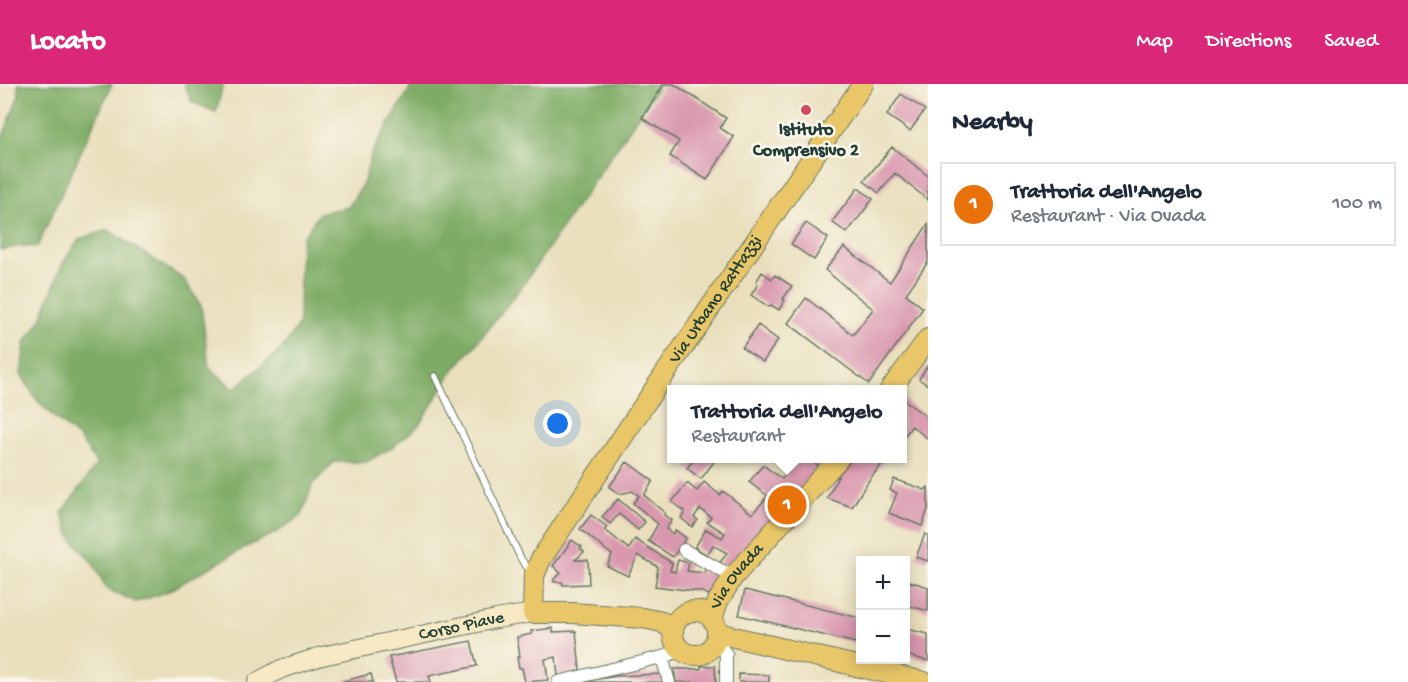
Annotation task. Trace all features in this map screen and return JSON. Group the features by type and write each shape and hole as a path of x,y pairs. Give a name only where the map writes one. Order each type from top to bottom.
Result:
{"main road":[{"name":"Via Urbano Rattazzi","path":"533,613 534,576 541,559 662,377 863,84"},
{"path":"894,385 927,339"},
{"name":"Via Ovada","path":"718,637 718,601 733,577 834,463"},
{"path":"700,611 706,614 718,637 707,652 701,655 671,654 675,644 672,629 675,622 686,612 700,611"},
{"name":"Corso Piave","path":"257,682 281,669 322,656 533,613 643,618 662,622 672,629"},
{"path":"718,637 755,642 924,682"}],"street":[{"path":"684,550 733,577"},
{"path":"718,637 726,682"},
{"path":"558,682 671,654 669,682"}],"lane":[{"path":"435,376 521,559 534,576"}],"green space":[{"path":"18,84 112,84 37,247 21,246 0,250 0,144 19,95"},
{"path":"184,84 223,84 216,112 192,102"},
{"path":"413,84 660,84 523,285 455,368 418,426 393,447 366,462 334,462 312,485 302,515 277,532 166,592 136,602 107,589 92,562 72,539 62,513 97,464 80,439 36,399 21,374 25,342 41,319 62,265 79,239 108,230 184,279 201,306 209,367 234,389 282,349 299,324 302,238 320,213 349,207 364,182 372,152"}],"building":[{"path":"664,84 674,84 726,118 720,128 734,137 707,180 670,156 679,141 642,118"},
{"path":"901,94 925,110 910,131 887,115"},
{"path":"892,147 928,176 928,200 895,173 879,193 864,181"},
{"path":"858,188 873,199 847,233 832,222"},
{"path":"806,223 828,238 814,260 791,244"},
{"path":"928,224 928,262 906,294 923,308 869,384 788,323 806,298 853,335 873,309 825,270 844,247 890,282"},
{"path":"762,272 772,279 775,275 792,286 779,310 771,305 769,307 751,295"},
{"path":"758,325 778,340 763,362 742,348"},
{"path":"928,365 928,385 919,379"},
{"path":"907,402 928,418 928,439 912,426 907,433"},
{"path":"627,462 653,481 644,495 672,520 666,529 673,534 675,530 686,538 673,557 648,541 658,524 633,503 639,496 632,491 620,494 609,487"},
{"path":"691,463 713,463 701,479 687,468"},
{"path":"786,463 815,463 820,467 730,572 719,564 727,553 713,545 707,555 695,547 706,529 722,538 725,533 707,522 711,517 700,509 694,517 698,520 692,527 681,518 685,512 672,502 687,483 697,491 704,482 720,495 723,491 752,514 768,496 749,482 763,465 782,479 792,467"},
{"path":"849,463 883,463 852,507 827,498 840,473"},
{"path":"894,479 925,490 928,487 928,509 922,526 889,513 897,493 890,490"},
{"path":"618,499 645,522 638,530 619,514 610,524 602,517"},
{"path":"591,515 607,527 605,530 629,549 635,539 672,563 670,571 675,572 678,560 689,563 687,571 705,573 708,568 724,577 709,595 702,592 655,586 658,567 638,555 628,576 607,566 612,555 580,529"},
{"path":"925,534 928,535 928,561 916,557"},
{"path":"572,540 582,547 580,548 584,552 575,560 588,560 589,584 563,585 562,582 554,582 554,579 561,573 553,566"},
{"path":"910,581 928,587 928,611 910,606"},
{"path":"745,590 856,617 856,643 739,615"},
{"path":"553,628 553,632 576,631 580,670 558,677 556,657 545,659 548,680 525,682 517,657 520,657 517,637 532,634 531,631"},
{"path":"910,630 928,634 928,661 910,656"},
{"path":"471,641 477,666 429,676 431,682 396,682 389,657"},
{"path":"701,666 715,666 716,682 676,682 674,669 701,669"},
{"path":"371,674 373,682 343,682 343,681"},
{"path":"661,674 663,682 586,681 617,676"},
{"path":"739,674 769,675 769,682 739,682"}],"place":[{"name":"Istituto Comprensivo 2","path":"806,110"},
{"name":"Trattoria dell'Angelo","path":"787,505"}]}
